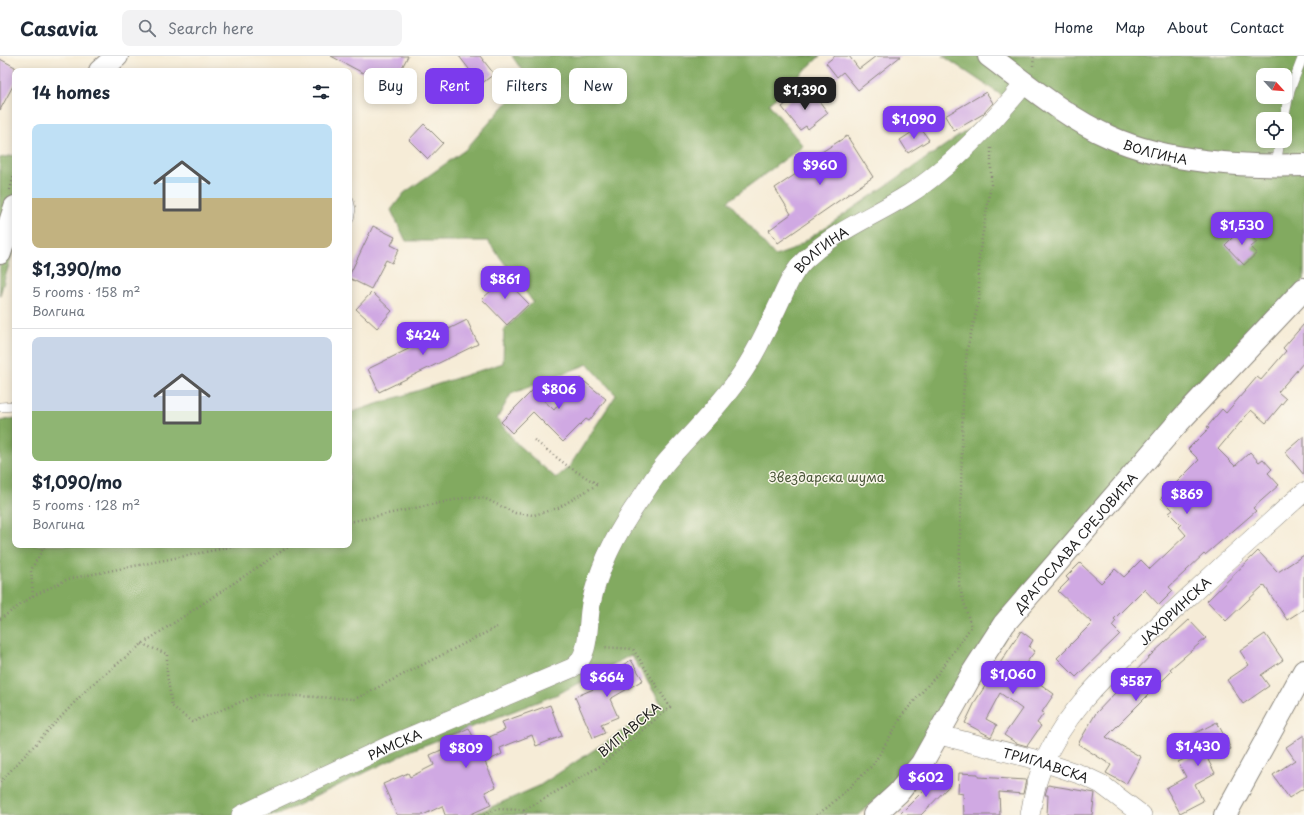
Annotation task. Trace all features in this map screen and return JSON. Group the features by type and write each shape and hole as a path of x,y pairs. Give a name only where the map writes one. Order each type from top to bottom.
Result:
{"main road":[{"name":"ВОЛГИНА","path":"989,56 1074,117 1109,137 1143,149 1195,160 1276,166 1304,165"},
{"path":"0,253 12,216"},
{"name":"ДРАГОСЛАВА СРЕЈОВИЋА","path":"874,815 898,793 915,774 940,734 973,672 1004,624 1176,425 1304,289"},
{"path":"1225,815 1304,671"}],"street":[{"name":"ВОЛГИНА","path":"584,650 591,604 605,559 621,529 667,461 712,413 739,378 756,350 794,272 809,256 836,237 911,193 955,157 992,120 1025,83"},
{"name":"ЈАХОРИНСКА","path":"1030,815 1037,782 1045,762 1075,712 1115,668 1216,570 1304,492"},
{"name":"РАМСКА","path":"241,815 395,743 572,668 579,663 584,650"},
{"name":"ТРИГЛАВСКА","path":"940,734 1045,762 1082,775 1101,784 1142,815"}],"lane":[{"path":"1285,112 1290,90 1303,56"},
{"path":"1276,166 1279,148"},
{"path":"0,407 12,406"}],"path":[{"path":"816,815 828,807 872,765 904,713 940,671 971,627 959,585 962,396 967,349 979,302 979,256 991,185 992,120"},
{"path":"352,521 468,497 484,498 515,513 534,515 558,508 598,484 569,467 534,440"},
{"path":"33,596 31,570 43,548"},
{"path":"0,619 33,596 68,579 225,548"},
{"path":"0,782 89,687 142,644 286,548"},
{"path":"142,644 167,654 167,674 172,706 192,722 260,694 355,699 496,627"},
{"name":"ВИПАВСКА","path":"524,810 600,766 670,707 633,649 598,647 584,650"},
{"path":"484,815 497,809 524,810 526,815"}],"green space":[{"name":"Звездарска шума","path":"512,56 820,56 769,104 803,146 728,201 775,256 792,250 1010,101 943,56 1304,56 1304,280 1160,436 908,765 886,791 859,815 473,815 539,786 662,705 631,655 558,694 412,750 277,815 0,815 0,421 12,419 12,548 352,548 352,412 503,363 504,330 533,302 488,241 406,241 391,210 404,193 465,150 506,104 561,104 561,68 520,68","holes":["588,364 616,395 569,467 556,478 518,445 497,419 511,394"]},
{"path":"12,156 12,254 0,295 0,158"}],"building":[{"path":"331,56 408,56 402,68 364,68 363,73"},
{"path":"459,56 480,56 492,71 492,76 484,82 484,68 468,68"},
{"path":"835,56 849,56 859,69 876,56 901,56 858,90 843,72 837,77 826,63"},
{"path":"0,59 15,68 12,68 12,88 0,110"},
{"path":"801,92 807,100 814,94 828,113 808,129 806,126 800,130 782,107"},
{"path":"986,92 993,103 983,114 954,131 945,116"},
{"path":"424,124 443,143 428,159 409,140"},
{"path":"920,127 929,140 908,153 900,140"},
{"path":"847,136 873,177 778,243 769,230 791,214 775,188 808,166 806,162"},
{"path":"373,226 395,237 391,245 399,249 392,263 386,260 371,289 352,280 352,270"},
{"path":"1242,228 1257,242 1251,247 1257,253 1244,265 1225,245"},
{"path":"500,274 529,304 507,325 482,299 493,289 490,285"},
{"path":"372,292 392,311 377,328 356,309"},
{"path":"467,320 478,344 379,392 368,369"},
{"path":"1304,324 1304,362 1278,392 1286,399 1266,423 1251,410 1218,449 1235,466 1250,452 1259,462 1263,459 1272,469 1268,473 1279,485 1253,508 1256,511 1205,555 1204,554 1169,587 1173,591 1159,605 1144,589 1114,619 1116,621 1112,626 1120,634 1076,677 1057,658 1092,623 1058,591 1069,580 1066,577 1080,563 1101,583 1115,569 1124,577 1141,560 1150,569 1186,535 1179,527 1181,525 1169,513 1173,510 1161,498 1199,460 1188,449 1209,428 1207,427 1222,409 1226,413 1257,377 1261,380 1286,351 1283,348"},
{"path":"580,378 606,399 589,421 586,419 563,442 533,412 512,433 501,422 533,390 554,410"},
{"path":"1304,436 1304,475 1285,452"},
{"path":"1258,551 1278,572 1304,555 1304,609 1287,620 1264,585 1226,621 1207,601"},
{"path":"1189,620 1206,638 1170,669 1172,671 1106,737 1141,757 1126,784 1106,773 1111,765 1078,744 1096,713 1152,654"},
{"path":"1021,631 1033,640 1029,647 1035,651 1021,670 1054,694 1042,712 1044,713 1037,723 1041,726 1027,746 1016,743 1004,735 1022,709 1000,693 986,719 997,725 991,737 965,723 976,700"},
{"path":"1265,634 1283,660 1261,675 1269,686 1243,704 1227,680 1249,665 1240,651"},
{"path":"631,660 643,680 610,699 618,717 601,724 605,733 593,738 575,697 612,681 608,674"},
{"path":"550,705 562,736 536,746 532,735 500,748 502,754 485,762 496,787 485,792 491,805 469,815 445,815 442,806 423,815 397,815 383,784 408,773 410,777 434,765 430,755 448,747 444,739 469,728 476,743 505,730 502,722"},
{"path":"1217,722 1231,749 1208,760 1215,773 1195,784 1203,801 1180,813 1166,788 1186,777 1178,762 1201,751 1192,735"},
{"path":"1304,735 1304,788 1289,798 1273,775 1295,760 1286,747"},
{"path":"959,773 978,774 978,777 1026,780 1023,794 999,792 1000,815 964,815 963,794 958,793"},
{"path":"938,776 950,785 921,815 899,815"},
{"path":"1048,785 1095,793 1092,815 1047,815 1048,795 1045,795"}]}
